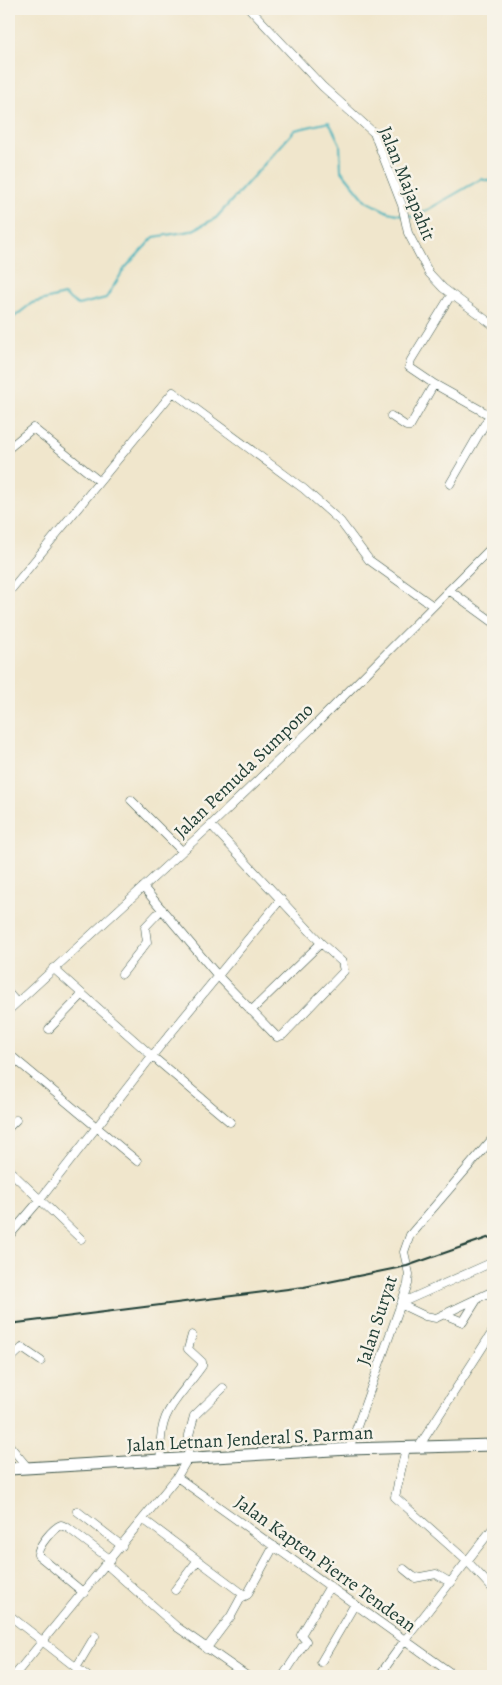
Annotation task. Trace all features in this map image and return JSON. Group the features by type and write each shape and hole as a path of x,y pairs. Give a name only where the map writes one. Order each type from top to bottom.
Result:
{"highway":[{"name":"Jalan Letnan Jenderal S. Parman","path":"9,1469 350,1449 493,1445"}],"street":[{"name":"Jalan Majapahit","path":"250,9 322,86 374,133 402,205 408,234 429,273 451,295 493,325"},
{"path":"450,484 492,416 412,370 409,363 451,295"},
{"path":"391,416 406,426 410,426 434,384"},
{"path":"9,592 174,392 298,484 340,521 369,560 433,606"},
{"path":"9,448 33,428 99,481"},
{"name":"Jalan Pemuda Sumpono","path":"9,1010 182,852 312,728 493,546"},
{"path":"449,590 493,622"},
{"path":"132,800 182,852"},
{"path":"143,887 218,976 251,1011 275,1036 283,1035 344,971 342,962 321,943 211,824"},
{"path":"9,1236 40,1201 152,1056 281,899"},
{"path":"122,974 147,942 145,927 162,909"},
{"path":"251,1011 321,943"},
{"path":"53,968 230,1122"},
{"path":"9,994 16,1002"},
{"path":"49,1029 82,995"},
{"path":"9,1054 95,1128 137,1161"},
{"path":"9,1127 16,1120"},
{"name":"Jalan Suryat","path":"350,1449 402,1304 409,1274 404,1252 410,1235 493,1138"},
{"path":"9,1170 81,1239"},
{"path":"402,1304 493,1262"},
{"path":"402,1304 431,1318 446,1315 493,1291"},
{"path":"446,1315 463,1322 478,1298"},
{"path":"418,1448 493,1330"},
{"path":"161,1460 160,1440 164,1418 202,1366 202,1362 188,1349 192,1335"},
{"path":"9,1360 22,1348 40,1361"},
{"path":"14,1676 109,1563 177,1477 188,1458 189,1435 194,1416 223,1388"},
{"path":"9,1445 28,1468"},
{"path":"406,1448 395,1496 468,1562 493,1589"},
{"name":"Jalan Kapten Pierre Tendean","path":"177,1477 455,1676"},
{"path":"77,1512 122,1546"},
{"path":"143,1519 242,1593 243,1597"},
{"path":"84,1592 38,1555 38,1550 56,1528 61,1526 68,1528 109,1563 177,1627 246,1676"},
{"path":"379,1676 493,1528"},
{"path":"206,1649 243,1597 247,1595 274,1546"},
{"path":"174,1590 197,1560"},
{"path":"404,1569 415,1578 436,1574 451,1583"},
{"path":"283,1676 306,1641 302,1635 330,1586"},
{"path":"321,1662 355,1604"},
{"path":"9,1615 87,1676"},
{"path":"76,1668 95,1636"}],"waterway":[{"path":"9,321 32,303 64,295 78,305 106,298 125,268 154,237 191,231 216,218 295,130 329,122 340,144 341,170 366,201 388,212 402,215"},
{"path":"407,216 415,217 481,179 493,182"}],"railway":[{"path":"9,1324 304,1287 407,1266 493,1236"}]}
